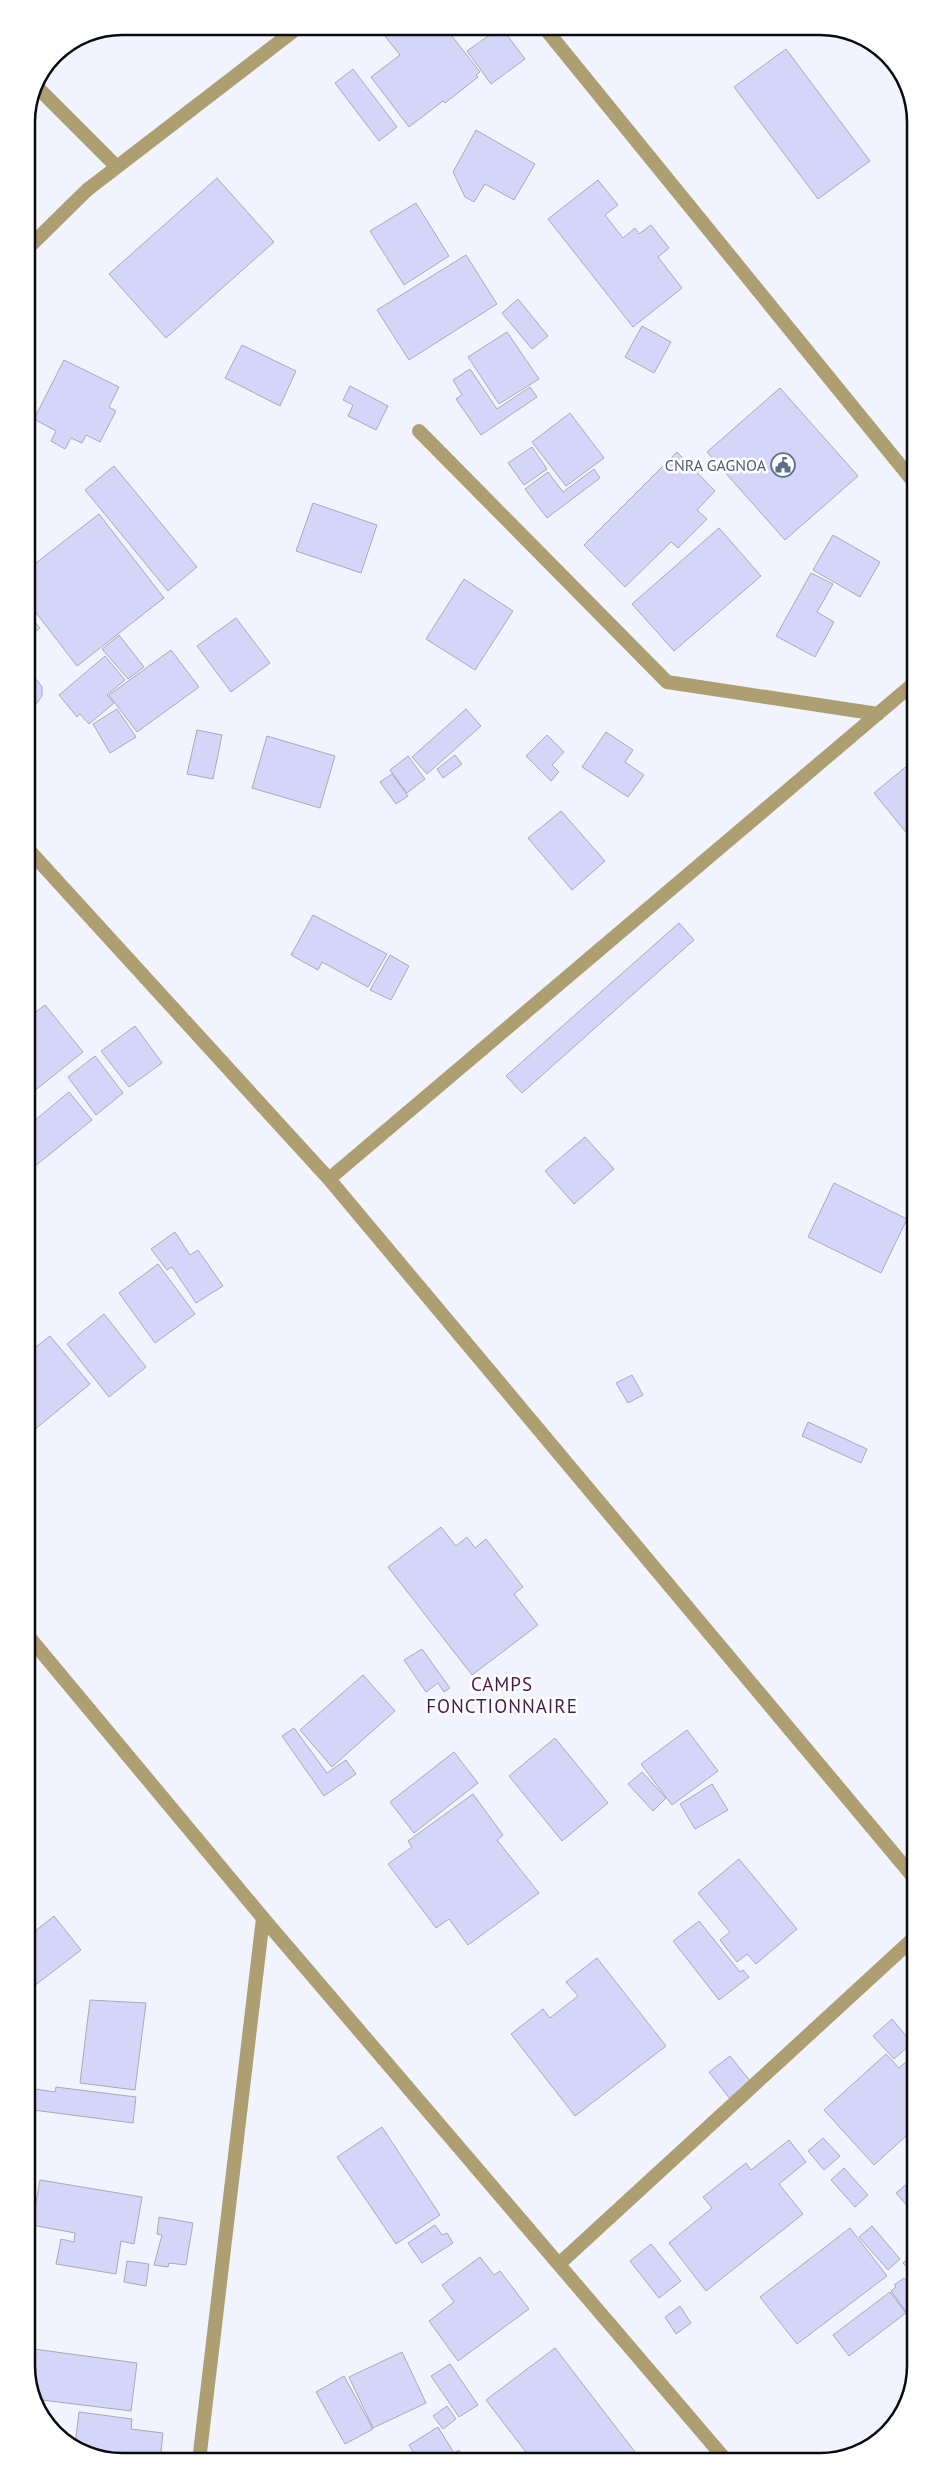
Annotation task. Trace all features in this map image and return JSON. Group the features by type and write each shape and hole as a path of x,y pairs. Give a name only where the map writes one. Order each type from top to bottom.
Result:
{"street":[{"path":"35,241 87,190 288,35"},
{"path":"550,35 907,474"},
{"path":"41,91 116,167"},
{"path":"419,431 667,682 878,714"},
{"path":"329,1179 907,689"},
{"path":"35,856 329,1179 907,1869"},
{"path":"35,1645 263,1918 720,2453"},
{"path":"200,2453 263,1918"},
{"path":"559,2264 907,1944"}],"building":[{"path":"384,35 451,35 480,72 476,75 478,77 445,103 443,101 409,127 371,77 400,55"},
{"path":"490,35 507,35 525,59 491,84 467,51"},
{"path":"786,49 870,161 818,199 734,87"},
{"path":"353,69 397,127 379,141 335,83"},
{"path":"476,130 535,164 514,200 485,184 474,202 465,197 453,172"},
{"path":"217,178 274,242 166,338 109,274"},
{"path":"598,180 618,205 605,215 623,238 635,228 639,234 651,225 669,248 658,257 682,288 633,327 548,219"},
{"path":"416,203 449,256 404,285 370,231"},
{"path":"466,255 497,304 409,360 377,310"},
{"path":"518,299 548,336 532,349 502,313"},
{"path":"642,326 671,342 654,373 625,357"},
{"path":"507,332 539,379 499,404 468,357"},
{"path":"242,345 296,371 280,406 225,378"},
{"path":"64,360 119,387 109,407 116,411 100,442 86,435 82,443 71,438 65,449 51,441 56,431 35,420"},
{"path":"470,369 497,409 530,387 537,397 481,435 456,399 462,395 453,380"},
{"path":"350,386 388,406 376,430 348,416 353,405 343,400"},
{"path":"780,388 858,476 785,540 707,452"},
{"path":"570,413 604,458 566,486 532,442"},
{"path":"532,447 547,469 524,485 508,463"},
{"path":"677,452 715,491 697,510 707,519 678,548 671,542 625,587 584,545"},
{"path":"114,466 197,567 168,591 85,490"},
{"path":"594,469 600,478 547,518 525,489 548,472 563,492"},
{"path":"313,503 377,525 361,573 296,551"},
{"path":"99,514 164,598 77,666 35,611 35,564"},
{"path":"719,528 761,576 674,651 632,604"},
{"path":"833,535 880,562 860,597 813,570"},
{"path":"811,573 833,584 817,612 834,622 815,657 776,636"},
{"path":"464,579 513,611 475,670 426,639"},
{"path":"236,618 270,663 231,692 197,646"},
{"path":"35,622 40,628 35,632"},
{"path":"119,635 144,667 128,679 102,649"},
{"path":"171,650 199,687 137,732 109,695"},
{"path":"105,656 125,680 107,695 114,703 89,724 80,714 77,717 59,695"},
{"path":"35,679 42,687 42,696 35,704"},
{"path":"117,709 136,737 110,753 93,724"},
{"path":"466,709 481,726 427,774 412,757"},
{"path":"197,730 222,735 213,779 187,774"},
{"path":"606,732 633,750 625,762 644,775 628,797 582,767"},
{"path":"547,735 564,752 552,765 559,772 551,781 526,756"},
{"path":"267,736 335,756 320,808 252,788"},
{"path":"455,755 462,764 443,778 437,769"},
{"path":"408,756 425,779 407,793 390,770"},
{"path":"907,766 907,834 874,793"},
{"path":"392,774 408,796 396,804 380,782"},
{"path":"561,811 605,861 572,890 528,838"},
{"path":"313,915 387,954 368,987 322,962 318,970 291,955"},
{"path":"679,923 694,940 522,1093 506,1076"},
{"path":"390,955 409,966 391,1000 370,990"},
{"path":"45,1005 83,1052 35,1090 35,1013"},
{"path":"135,1026 162,1063 129,1087 101,1051"},
{"path":"95,1056 123,1093 96,1115 68,1077"},
{"path":"69,1092 92,1120 35,1166 35,1120"},
{"path":"585,1137 614,1169 574,1204 545,1171"},
{"path":"834,1183 907,1219 881,1273 808,1237"},
{"path":"175,1232 190,1255 198,1250 223,1286 196,1303 172,1267 167,1270 151,1249"},
{"path":"158,1264 195,1314 155,1343 119,1293"},
{"path":"104,1314 146,1367 109,1397 67,1344"},
{"path":"50,1336 90,1384 35,1429 35,1348"},
{"path":"632,1375 643,1395 628,1403 616,1383"},
{"path":"808,1422 867,1449 861,1463 802,1436"},
{"path":"441,1527 456,1546 467,1537 475,1548 486,1539 523,1587 514,1594 538,1625 472,1675 388,1567"},
{"path":"422,1649 450,1688 444,1692 438,1683 426,1692 404,1660"},
{"path":"363,1675 395,1711 332,1767 300,1730"},
{"path":"294,1728 327,1773 346,1760 356,1774 324,1796 282,1736"},
{"path":"687,1730 718,1771 672,1805 641,1764"},
{"path":"555,1738 608,1803 562,1841 509,1776"},
{"path":"454,1752 478,1783 414,1833 390,1802"},
{"path":"642,1772 666,1798 653,1811 628,1784"},
{"path":"712,1784 728,1810 695,1829 680,1804"},
{"path":"473,1794 503,1835 497,1840 539,1893 468,1945 449,1919 436,1928 388,1864 412,1847 408,1841"},
{"path":"739,1859 797,1929 756,1964 747,1954 737,1962 720,1940 730,1932 698,1893"},
{"path":"54,1916 81,1950 35,1985 35,1931"},
{"path":"699,1921 740,1972 743,1970 749,1977 719,2000 673,1941"},
{"path":"597,1958 666,2046 575,2116 511,2034 543,2009 550,2018 578,1996 566,1982"},
{"path":"90,2000 146,2003 135,2090 80,2083"},
{"path":"892,2019 907,2037 907,2047 894,2059 873,2036"},
{"path":"886,2054 899,2068 907,2061 907,2135 874,2165 824,2110"},
{"path":"730,2056 751,2082 730,2099 709,2072"},
{"path":"56,2087 136,2097 133,2123 35,2110 35,2089 55,2092"},
{"path":"382,2127 440,2215 396,2244 337,2157"},
{"path":"823,2138 840,2156 824,2170 808,2151"},
{"path":"789,2140 806,2162 779,2184 803,2214 706,2291 669,2243 712,2208 703,2197 746,2163 751,2170"},
{"path":"844,2168 868,2195 855,2207 831,2180"},
{"path":"40,2180 142,2197 134,2244 121,2241 116,2274 56,2264 61,2239 74,2242 75,2233 35,2226 35,2208"},
{"path":"907,2184 907,2206 896,2193"},
{"path":"159,2217 193,2223 186,2265 169,2263 168,2267 154,2265 162,2235 157,2234"},
{"path":"435,2225 442,2235 447,2233 453,2243 422,2263 408,2243"},
{"path":"872,2226 900,2259 888,2270 859,2237"},
{"path":"850,2228 887,2276 797,2344 760,2297"},
{"path":"651,2244 681,2281 659,2298 630,2261"},
{"path":"480,2257 494,2275 500,2271 529,2309 458,2361 429,2321 454,2302 442,2285"},
{"path":"127,2261 149,2264 146,2286 124,2282"},
{"path":"904,2278 906,2280 907,2313 891,2291 896,2287 894,2285"},
{"path":"890,2292 906,2313 849,2356 833,2335"},
{"path":"680,2306 691,2323 676,2334 665,2317"},
{"path":"555,2348 635,2452 527,2453 486,2400"},
{"path":"35,2349 137,2363 131,2411 43,2400 36,2377"},
{"path":"402,2352 426,2403 373,2428 349,2377"},
{"path":"450,2364 478,2405 459,2417 431,2376"},
{"path":"344,2376 373,2429 345,2444 316,2392"},
{"path":"447,2406 456,2419 443,2429 433,2416"},
{"path":"79,2412 132,2419 131,2429 163,2433 161,2453 116,2453 100,2450 76,2439"},
{"path":"438,2427 454,2453 414,2453 409,2445"}],"place":[{"name":"CNRA GAGNOA","path":"783,465"}],"district":[{"name":"CAMPS FONCTIONNAIRE","path":"502,1695"}]}
